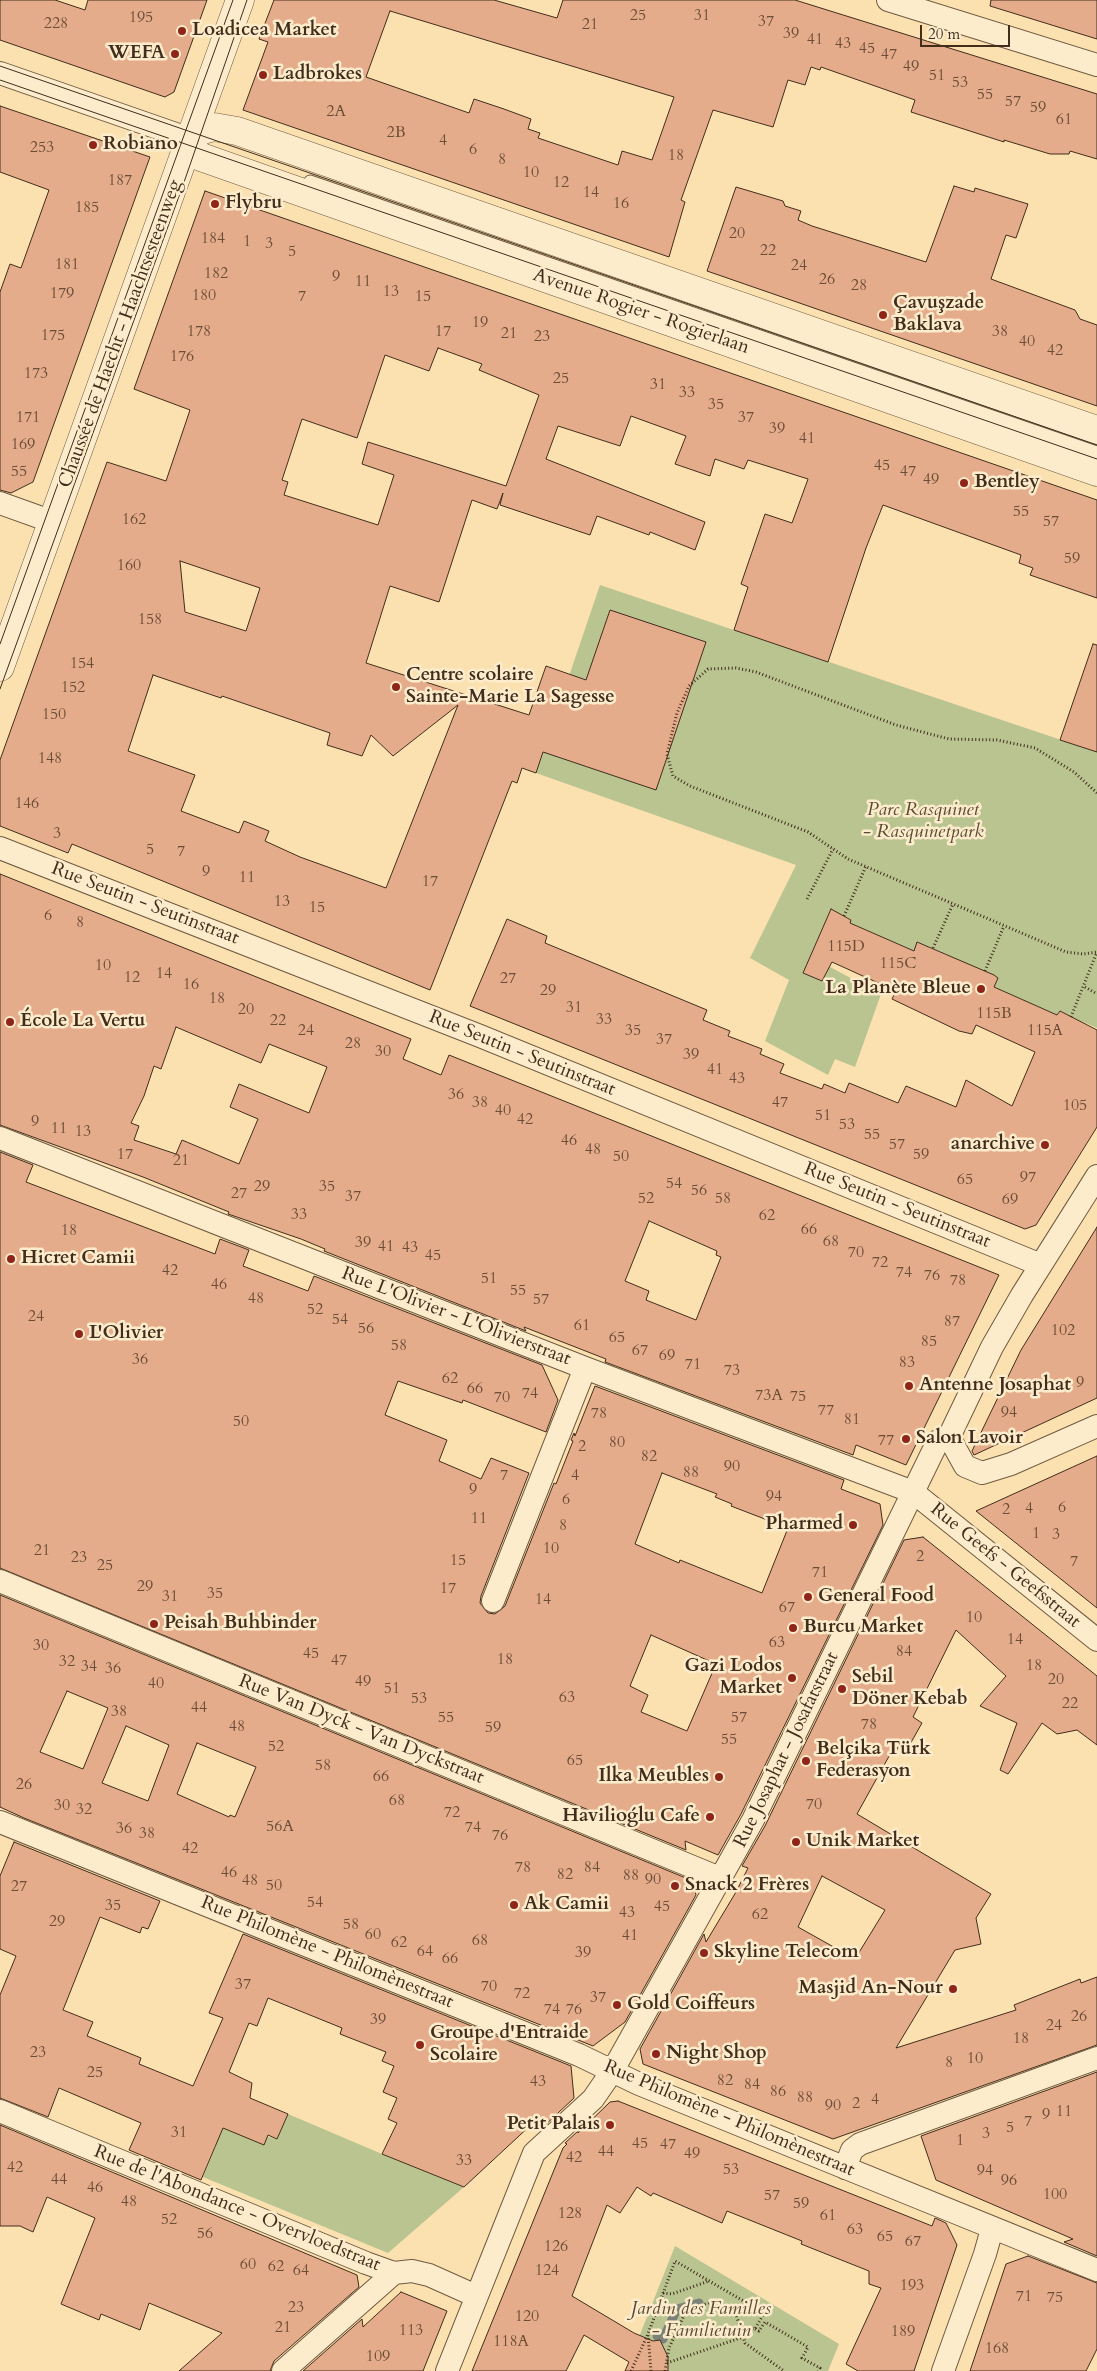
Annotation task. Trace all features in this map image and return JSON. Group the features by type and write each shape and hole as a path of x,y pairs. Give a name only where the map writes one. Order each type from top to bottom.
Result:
{"street":[{"name":"Chaussée de Haecht - Haachtsesteenweg","path":"0,667 194,141 240,0"},
{"path":"888,0 1097,65"},
{"path":"0,73 194,141"},
{"name":"Avenue Rogier - Rogierlaan","path":"1097,430 237,132 214,128 194,141 201,157 1097,472"},
{"path":"0,503 53,522"},
{"name":"Rue Seutin - Seutinstraat","path":"0,848 480,1036 1041,1265"},
{"name":"Rue L'Olivier - L'Olivierstraat","path":"0,1138 585,1368 913,1492"},
{"name":"Rue Josaphat - Josafatstraat","path":"447,2371 534,2153 593,2099 613,2070 754,1820 938,1441 949,1437 992,1347 1097,1176"},
{"path":"493,1601 585,1368"},
{"path":"949,1437 965,1466 982,1473 1011,1464 1097,1426"},
{"name":"Rue Geefs - Geefsstraat","path":"913,1492 1097,1640"},
{"name":"Rue Van Dyck - Van Dyckstraat","path":"0,1581 722,1879"},
{"name":"Rue Philomène - Philomènestraat","path":"0,1822 613,2070 639,2084 992,2229 1097,2270"},
{"path":"844,2168 852,2150 860,2144 1097,2058"},
{"name":"Rue de l'Abondance - Overvloedstraat","path":"0,2111 394,2273 412,2272 430,2275 476,2296"},
{"path":"943,2371 985,2254 992,2229"},
{"path":"283,2371 394,2273"}],"lane":[{"name":"Avenue Rogier - Rogierlaan","path":"296,176 1097,452"}],"path":[{"path":"1072,1017 1097,952 1083,954 1066,952 848,859 808,832 690,786 673,776 669,765 669,741 682,699 689,686 700,674 708,669 720,667 756,672 896,725 949,739 1017,742 1035,748 1057,760 1097,793"},
{"path":"807,898 834,849"},
{"path":"844,916 866,866"},
{"path":"933,948 953,904"},
{"path":"984,972 1004,926"},
{"path":"1084,986 1097,994"},
{"path":"630,2371 648,2334 675,2262 710,2280 764,2313 755,2329"},
{"path":"663,2293 672,2294 710,2280"},
{"path":"665,2371 669,2348 686,2311 714,2301 736,2311 745,2343 784,2371"},
{"path":"740,2327 760,2331 765,2322 808,2347 802,2358 820,2368 818,2371"},
{"path":"648,2334 651,2371"},
{"path":"666,2363 743,2337"}],"green space":[{"name":"Parc Rasquinet - Rasquinetpark","path":"600,585 1097,752 1097,1028 1060,1012 1057,1015 994,987 997,979 941,952 922,944 914,951 850,923 851,919 831,910 811,957 881,994 855,1067 835,1059 828,1075 765,1041 789,980 750,958 796,865 536,773"},
{"path":"288,2114 464,2187 388,2253 203,2177 216,2146 202,2140 209,2122 277,2139"},
{"name":"Jardin des Familles - Familietuin","path":"675,2246 839,2344 828,2371 634,2371 628,2365"}],"building":[{"path":"0,0 55,0 85,10 88,0 207,0 174,92 165,97 0,40"},
{"path":"274,0 494,0 557,18 563,0 795,0 1097,94 1097,159 1070,151 1069,154 1050,154 1004,140 1004,142 911,112 915,100 821,67 820,70 811,67 805,85 788,80 773,127 713,110 681,200 685,202 669,257 243,110 268,42 259,39","holes":["390,11 674,97 652,160 622,151 618,165 538,138 540,133 528,129 531,119 504,109 474,99 469,113 366,77"]},
{"path":"991,0 1097,0 1097,39 990,6"},
{"path":"0,106 150,157 33,482 11,493 0,490 0,292 10,264 21,268 49,190 0,172"},
{"path":"954,186 974,192 975,188 1028,204 1016,238 1006,235 991,279 1075,310 1080,319 1097,325 1097,406 707,271 736,187 783,201 785,206 801,211 798,220 812,226 926,262"},
{"path":"205,191 1097,500 1097,598 1030,575 1033,568 1019,563 1021,555 883,505 866,548 828,662 734,630 748,587 741,584 765,514 792,523 808,479 748,460 744,469 715,459 710,476 675,464 686,436 631,416 620,446 558,426 546,459 705,522 695,550 650,532 649,535 597,516 590,535 500,505 503,493 497,509 472,500 439,602 390,586 366,663 529,715 546,666 586,680 610,610 706,642 656,790 543,752 536,773 522,768 517,783 512,781 430,990 72,844 68,853 0,826 0,760 107,462 166,481 190,410 134,389","holes":["438,348 482,364 479,370 539,395 506,486 368,442 362,464 394,475 378,525 284,495 288,482 282,480 302,419 357,438 385,355 429,371","180,561 260,588 246,631 185,612","153,675 221,698 222,696 330,733 327,745 362,756 371,735 393,756 458,705 386,888 300,857 265,841 269,831 244,821 239,833 181,811 195,775 128,751"]},
{"path":"1093,644 1097,645 1097,752 1060,740"},
{"path":"0,874 411,1039 403,1059 441,1075 449,1055 999,1275 906,1465 856,1445 853,1455 605,1362 606,1359 524,1327 526,1331 324,1251 325,1249 301,1239 228,1214 229,1212 143,1177 0,1125","holes":["176,1027 261,1063 269,1044 327,1067 309,1113 239,1084 230,1107 258,1119 239,1164 182,1140 176,1154 134,1140 139,1126 131,1123 144,1096 154,1066 161,1069","649,1221 717,1251 716,1255 721,1257 696,1320 646,1300 649,1291 625,1281"]},
{"path":"831,909 851,920 850,923 914,951 917,942 994,975 998,978 994,987 1057,1015 1060,1011 1097,1030 1097,1127 1036,1225 1025,1229 470,1006 507,919 547,936 545,943 707,1010 703,1020 730,1031 728,1036 762,1049 760,1054 784,1064 780,1073 822,1089 824,1084 845,1093 849,1083 898,1103 906,1086 956,1107 966,1080 1012,1106 1035,1052 976,1025 972,1034 959,1031 892,999 896,991 832,962 822,981 803,973"},
{"path":"0,1152 33,1165 26,1182 215,1254 220,1239 249,1250 243,1266 308,1291 314,1276 542,1365 558,1400 546,1432 463,1400 462,1403 398,1381 385,1415 447,1440 439,1461 481,1479 491,1458 529,1473 481,1596 480,1603 488,1613 495,1614 505,1606 554,1483 556,1484 573,1441 571,1440 574,1433 575,1436 595,1386 844,1480 841,1489 880,1504 883,1525 741,1814 718,1855 685,1841 686,1850 0,1568","holes":["662,1473 717,1494 715,1497 732,1504 731,1506 788,1528 762,1593 680,1560 679,1563 635,1544","651,1635 716,1664 687,1731 641,1712 648,1695 630,1686"]},
{"path":"1097,1227 1097,1398 974,1455 972,1451 1021,1350"},
{"path":"1097,1456 1097,1608 976,1511"},
{"path":"923,1537 1097,1676 1097,1745 1077,1730 1057,1734 1042,1723 1008,1774 1000,1770 1017,1723 980,1706 1006,1676 956,1630 913,1717 922,1723 909,1746 901,1742 896,1751 893,1749 857,1814 991,1894 976,1918 981,1944 955,1950 896,2048 1016,2010 1014,2005 1080,1979 1081,1983 1097,1977 1097,2045 833,2139 643,2064 640,2049 704,1934 706,1942 736,1892 748,1868 742,1866 765,1826 904,1540","holes":["822,1876 885,1910 855,1959 798,1927"]},
{"path":"0,1595 693,1881 696,1895 625,2022 593,2046 0,1807","holes":["67,1691 108,1708 83,1769 40,1752","126,1726 169,1745 148,1801 102,1783","197,1743 256,1767 235,1817 230,1815 229,1817 177,1794"]},
{"path":"14,1842 160,1901 148,1929 142,1927 140,1933 100,1917 63,2010 93,2022 87,2036 141,2058 139,2064 193,2086 223,2018 209,2013 243,1934 571,2066 574,2098 542,2128 533,2123 464,2187 382,2154 397,2123 388,2119 397,2098 383,2092 394,2066 382,2061 386,2052 340,2034 342,2028 268,1998 257,2026 249,2023 229,2072 252,2083 250,2098 288,2114 277,2139 268,2135 264,2145 223,2128 201,2180 129,2150 141,2123 59,2088 48,2117 0,2098 0,1995 16,1956 0,1949 0,1876"},
{"path":"1097,2072 1097,2256 1064,2242 1073,2239 936,2180 921,2136"},
{"path":"618,2101 932,2226 935,2218 946,2223 957,2245 914,2371 858,2371 846,2364 881,2288 869,2284 869,2271 801,2244 802,2241 727,2211 722,2223 653,2193 651,2196 637,2187 620,2213 607,2205 572,2296 634,2333 653,2341 660,2340 668,2357 668,2371 625,2371 629,2362 584,2335 566,2371 472,2371 563,2148 567,2144 565,2143 610,2102"},
{"path":"0,2125 357,2275 359,2287 274,2361 270,2371 179,2371 222,2333 149,2303 140,2330 101,2314 99,2320 61,2304 95,2218 47,2197 33,2232 20,2226 0,2226"},
{"path":"1028,2256 1097,2283 1097,2349 1086,2371 970,2371 1006,2264"},
{"path":"401,2292 447,2311 423,2371 303,2371 362,2319 363,2327"}],"waterway":[{"path":"657,2336 663,2339 677,2309 699,2303"}],"tram line":[{"path":"0,644 233,0"},
{"path":"0,689 182,188 247,0"},
{"path":"0,66 1097,445"},
{"path":"0,80 1097,459"}],"place":[{"name":"Loadicea Market","path":"182,31"},
{"name":"WEFA","path":"175,54"},
{"name":"Ladbrokes","path":"263,75"},
{"name":"Robiano","path":"93,145"},
{"name":"Flybru","path":"215,204"},
{"name":"Çavuşzade Baklava","path":"883,315"},
{"name":"Bentley","path":"964,483"},
{"name":"Centre scolaire Sainte-Marie La Sagesse","path":"396,687"},
{"name":"La Planète Bleue","path":"981,989"},
{"name":"École La Vertu","path":"10,1022"},
{"name":"anarchive","path":"1045,1145"},
{"name":"Hicret Camii","path":"11,1259"},
{"name":"L'Olivier","path":"79,1334"},
{"name":"Antenne Josaphat","path":"909,1386"},
{"name":"Salon Lavoir","path":"906,1439"},
{"name":"Pharmed","path":"853,1525"},
{"name":"General Food","path":"808,1597"},
{"name":"Peisah Buhbinder","path":"154,1624"},
{"name":"Burcu Market","path":"793,1628"},
{"name":"Gazi Lodos Market","path":"792,1678"},
{"name":"Sebil Döner Kebab","path":"842,1689"},
{"name":"Belçika Türk Federasyon","path":"806,1761"},
{"name":"Ilka Meubles","path":"719,1777"},
{"name":"Havilioǵlu Cafe","path":"710,1817"},
{"name":"Unik Market","path":"796,1842"},
{"name":"Snack 2 Frères","path":"675,1886"},
{"name":"Ak Camii","path":"514,1905"},
{"name":"Skyline Telecom","path":"704,1953"},
{"name":"Masjid An-Nour","path":"953,1989"},
{"name":"Gold Coiffeurs","path":"617,2005"},
{"name":"Groupe d'Entraide Scolaire","path":"420,2045"},
{"name":"Night Shop","path":"656,2054"},
{"name":"Petit Palais","path":"610,2125"}]}
